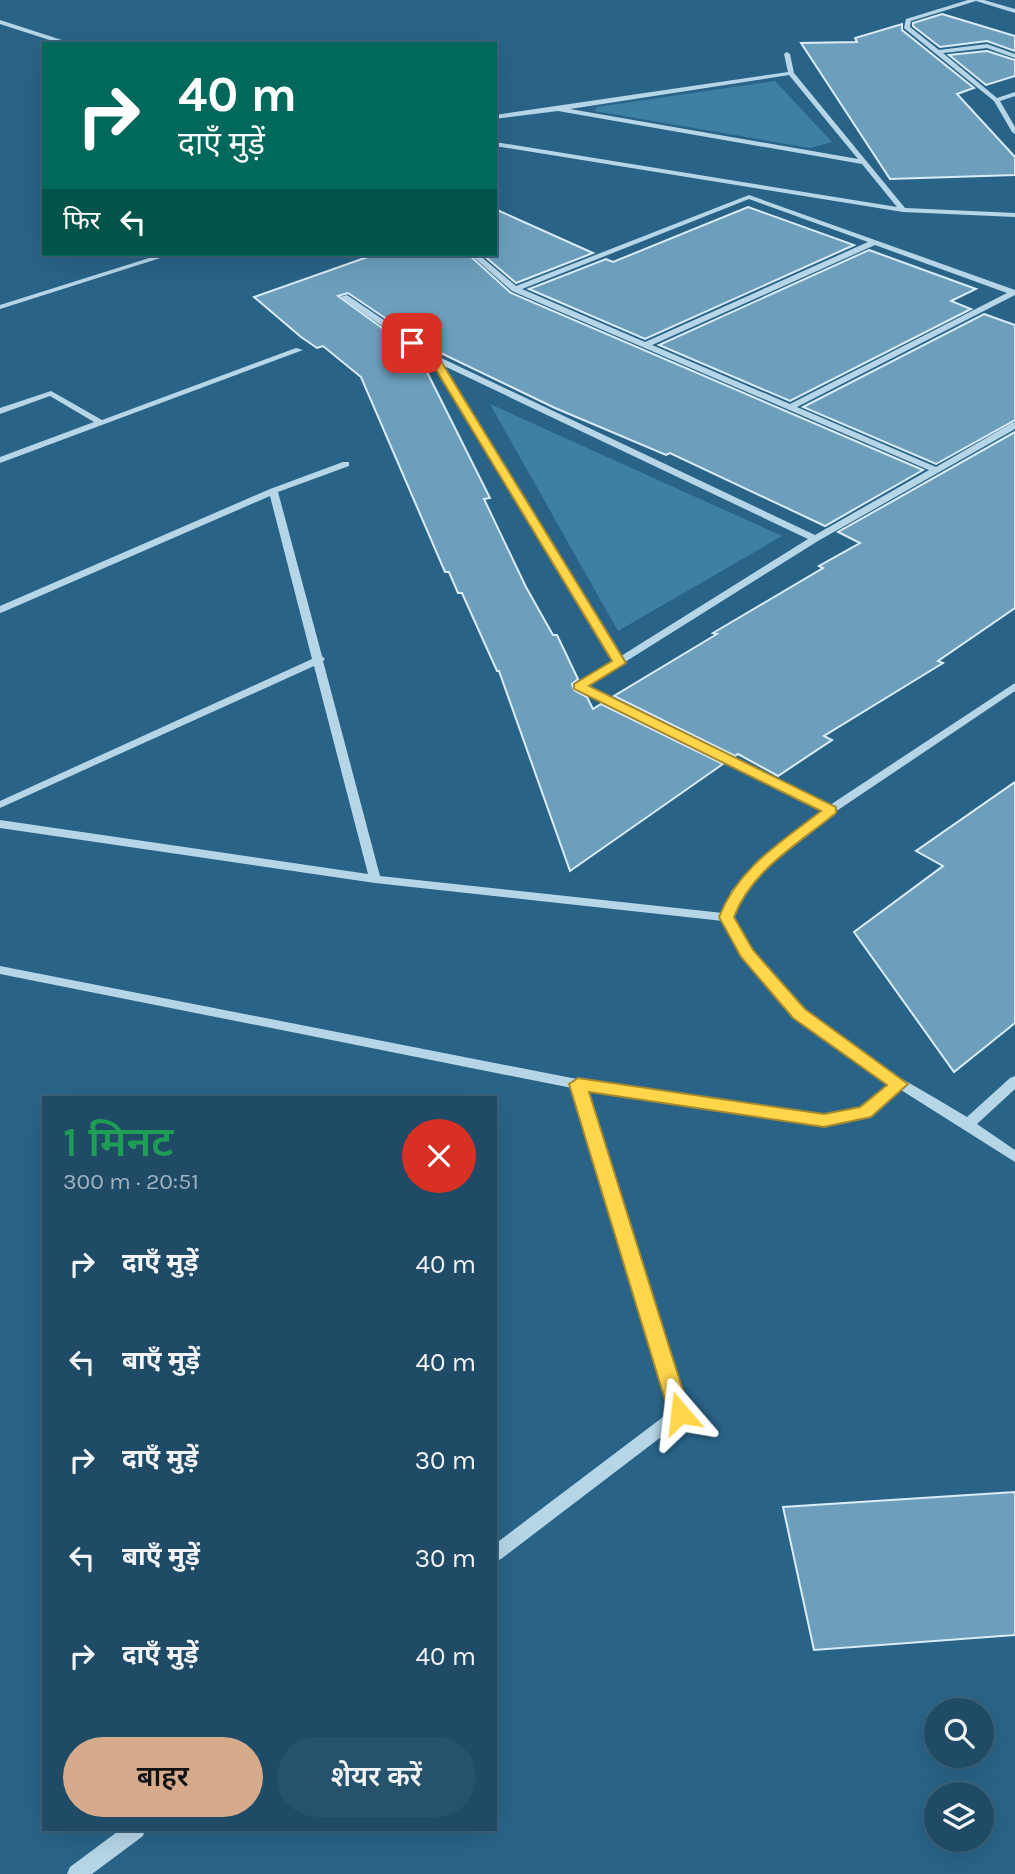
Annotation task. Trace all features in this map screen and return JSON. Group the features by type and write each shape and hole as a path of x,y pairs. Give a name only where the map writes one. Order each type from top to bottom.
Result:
{"street":[{"path":"1015,8 976,0 908,20 907,28 996,100 1015,132"},
{"path":"0,22 63,42"},
{"path":"938,52 987,46 1015,56"},
{"path":"787,54 791,73 903,210"},
{"path":"497,117 791,73"},
{"path":"996,100 1015,94"},
{"path":"558,109 864,162"},
{"path":"497,144 903,210 1015,215"},
{"path":"497,149 508,146"},
{"path":"515,289 767,190"},
{"path":"750,197 1014,293"},
{"path":"645,345 873,243"},
{"path":"0,307 163,256"},
{"path":"476,256 515,289 934,469"},
{"path":"791,407 1014,293"},
{"path":"344,297 434,358 815,539"},
{"path":"0,460 299,350"},
{"path":"434,358 620,663"},
{"path":"0,411 51,393 101,422"},
{"path":"831,810 579,687 815,539 1015,425"},
{"path":"0,610 273,491 346,464"},
{"path":"273,491 320,659 375,879"},
{"path":"0,805 320,659"},
{"path":"726,917 735,894 755,871 831,810 1015,686"},
{"path":"0,824 375,879 726,917"},
{"path":"726,917 747,953 799,1013 899,1084 970,1123 1015,1157"},
{"path":"0,970 578,1084 824,1121 865,1113 899,1084"},
{"path":"970,1123 1015,1081"},
{"path":"497,1552 680,1413 578,1084"},
{"path":"77,1874 133,1831"}],"shaded area":[{"path":"775,81 832,142 810,148 595,111 597,107"},
{"path":"490,404 782,536 618,631"}],"building":[{"path":"942,14 1015,36 1015,51 987,41 940,47 913,26 913,23"},
{"path":"902,24 902,30 974,88 957,94 1015,157 1015,175 890,179 801,43 857,42 855,38"},
{"path":"987,51 1015,60 1015,76 986,85 949,55"},
{"path":"748,207 854,245 645,339 529,289 606,259 613,262"},
{"path":"497,210 593,253 516,283 484,256 497,256"},
{"path":"869,250 976,289 951,301 971,309 790,401 659,345"},
{"path":"370,256 470,256 511,293 923,470 825,526 670,453 666,455 555,408 428,347 348,293 338,296 418,354 490,498 484,499 526,587 553,635 557,635 578,679 572,684 574,690 587,697 593,709 601,704 723,764 570,871 499,671 462,593 458,593 449,572 445,572 361,377 323,346 317,348 301,337 254,297"},
{"path":"984,314 1015,325 1015,420 936,464 803,407"},
{"path":"1015,432 1015,608 938,661 943,663 824,736 832,740 778,776 738,754 735,756 614,696 823,568 819,566 860,543 838,532"},
{"path":"1015,782 1015,1023 954,1072 854,932 943,866 916,851"},
{"path":"1015,1492 1015,1635 814,1650 783,1507"}],"route":[{"path":"412,343 434,358 620,663 579,687 831,810 755,871 735,894 726,917 747,953 799,1013 899,1084 865,1113 824,1121 578,1084 680,1413"}]}
